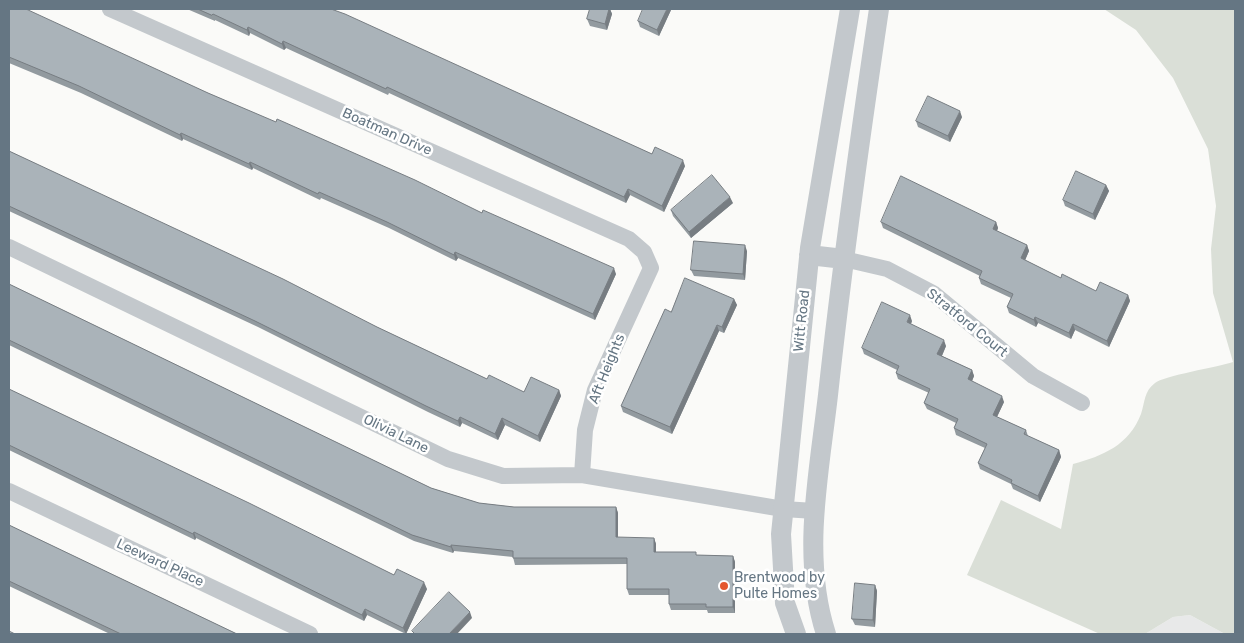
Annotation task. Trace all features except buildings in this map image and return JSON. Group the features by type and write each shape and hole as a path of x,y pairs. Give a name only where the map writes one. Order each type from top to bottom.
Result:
{"street":[{"name":"Boatman Drive","path":"110,9 629,239 644,252 651,268"},
{"name":"Witt Road","path":"796,634 785,603 781,534 783,509 809,255 850,9"},
{"path":"826,634 817,607 812,536 844,260 880,9"},
{"name":"Olivia Lane","path":"9,247 448,459 503,476 582,475 783,509 815,511"},
{"path":"809,255 844,260"},
{"name":"Stratford Court","path":"844,260 887,269 933,293 1033,376 1082,403"},
{"name":"Aft Heights","path":"582,475 585,430 595,390 651,268"},
{"name":"Leeward Place","path":"9,491 310,634"}],"shaded area":[{"path":"1104,9 1235,9 1235,634 1225,634 1190,615 1173,617 1145,634 1100,634 967,575 1001,500 1061,529 1073,464 1105,453 1130,434 1141,414 1151,386 1168,377 1233,362 1213,293 1211,249 1216,206 1208,149 1173,78 1136,30"},
{"path":"1190,615 1225,634 1145,634 1173,617"}],"place":[{"name":"Brentwood by Pulte Homes","path":"724,586"}]}
